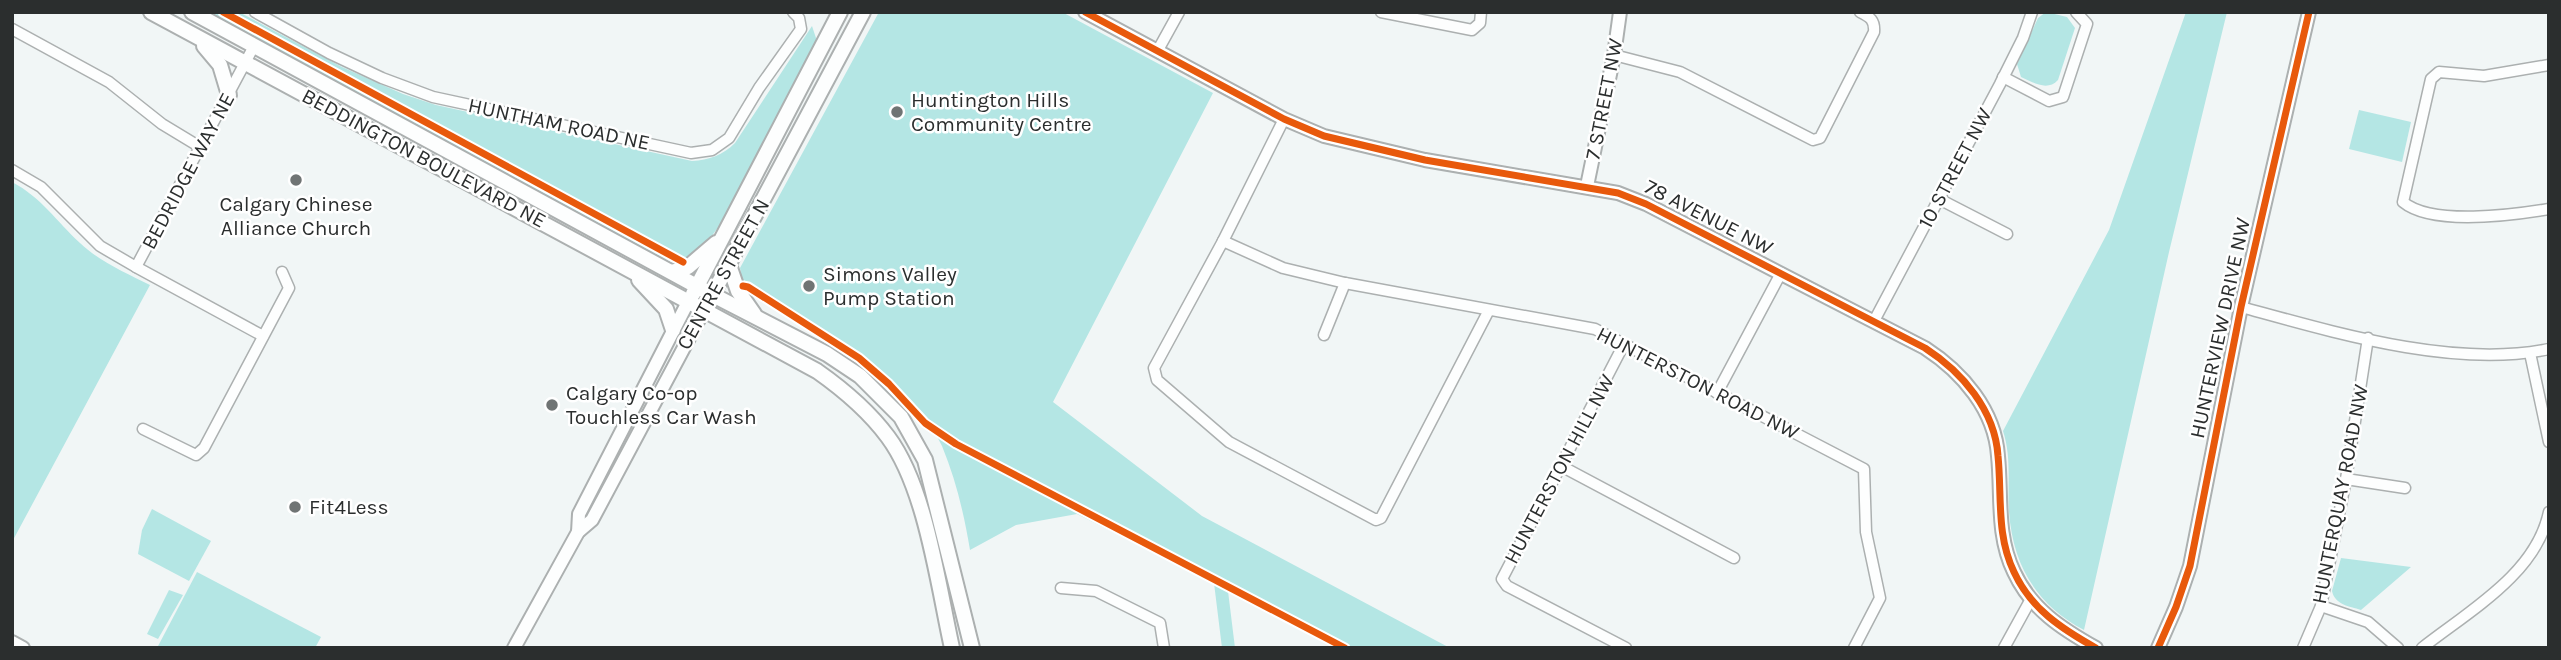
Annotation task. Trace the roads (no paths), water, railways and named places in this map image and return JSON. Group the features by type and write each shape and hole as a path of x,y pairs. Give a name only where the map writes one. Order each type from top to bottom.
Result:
{"main road":[{"name":"BEDDINGTON BOULEVARD NE","path":"151,12 817,371 854,398 890,438 917,494 951,648"},
{"name":"BEDDINGTON BOULEVARD NE","path":"192,12 713,295 827,354 860,376 901,418 925,460 972,648"},
{"name":"CENTRE STREET N","path":"696,306 697,286 840,12"},
{"name":"CENTRE STREET N","path":"696,306 713,295 863,12"},
{"path":"193,35 220,65 229,94"},
{"path":"672,272 688,267 725,236"},
{"path":"729,265 738,291 757,318"},
{"path":"626,267 660,301 673,330"}],"street":[{"name":"HUNTHAM ROAD NE","path":"255,12 382,78 432,97 691,153 712,150 729,138 759,88 801,29 799,18 793,12"},
{"name":"78 AVENUE NW","path":"1085,12 1284,119 1324,136 1425,160 1618,192 1781,273 1940,358 1961,376 1979,401 1991,426 1998,453 2003,541 2014,573 2031,599 2060,627 2096,648"},
{"path":"1158,50 1179,12"},
{"path":"1381,12 1472,30 1480,23 1482,12"},
{"name":"7 STREET NW","path":"1587,186 1614,55 1620,12"},
{"path":"1614,55 1680,72 1813,140 1820,138 1874,32 1875,24 1871,18 1860,12"},
{"name":"10 STREET NW","path":"1874,321 2023,38 2032,12"},
{"path":"2003,77 2049,101 2063,97 2087,24 2076,12"},
{"name":"HUNTERVIEW DRIVE NW","path":"2158,648 2190,566 2241,307 2309,12"},
{"path":"12,29 109,82 162,124 200,147"},
{"name":"BEDRIDGE WAY NE","path":"12,170 41,187 100,246 136,267 254,46"},
{"path":"2549,65 2484,76 2439,72 2431,79 2403,202 2410,208 2446,216 2489,217 2549,209"},
{"path":"1284,119 1223,241 1154,368 1157,380 1229,442 1376,520 1381,518 1489,310"},
{"path":"1939,199 2007,234"},
{"name":"HUNTERSTON ROAD NW","path":"1223,241 1283,268 1345,283 1595,329 1864,469 1866,532 1880,598 1854,648"},
{"path":"136,267 263,336"},
{"path":"142,429 195,455 204,448 289,288 282,272"},
{"path":"1717,393 1781,273"},
{"path":"1324,335 1345,283"},
{"name":"CENTRE STREET N","path":"578,533 579,514 673,330 696,306"},
{"name":"CENTRE STREET N","path":"514,648 578,533 592,520 696,306"},
{"path":"2241,307 2428,350 2471,354 2530,353 2549,349"},
{"name":"HUNTERQUAY ROAD NW","path":"2303,648 2321,606 2346,479 2368,338"},
{"name":"HUNTERSTON HILL NW","path":"1624,344 1502,577 1503,581 1626,648"},
{"path":"2530,353 2549,442"},
{"path":"1560,466 1734,558"},
{"path":"2346,479 2405,488"},
{"path":"2421,648 2504,584 2526,562 2539,543 2549,512"},
{"path":"1060,588 1096,591 1160,623 1164,648"},
{"path":"2004,648 2031,599"},
{"path":"2321,606 2368,622 2398,648"},
{"path":"12,642 23,648"}],"place":[{"name":"Huntington Hills Community Centre","path":"897,112"},
{"name":"Calgary Chinese Alliance Church","path":"296,180"},
{"name":"Simons Valley Pump Station","path":"809,286"},
{"name":"Calgary Co-op Touchless Car Wash","path":"552,405"},
{"name":"Fit4Less","path":"295,507"}]}
